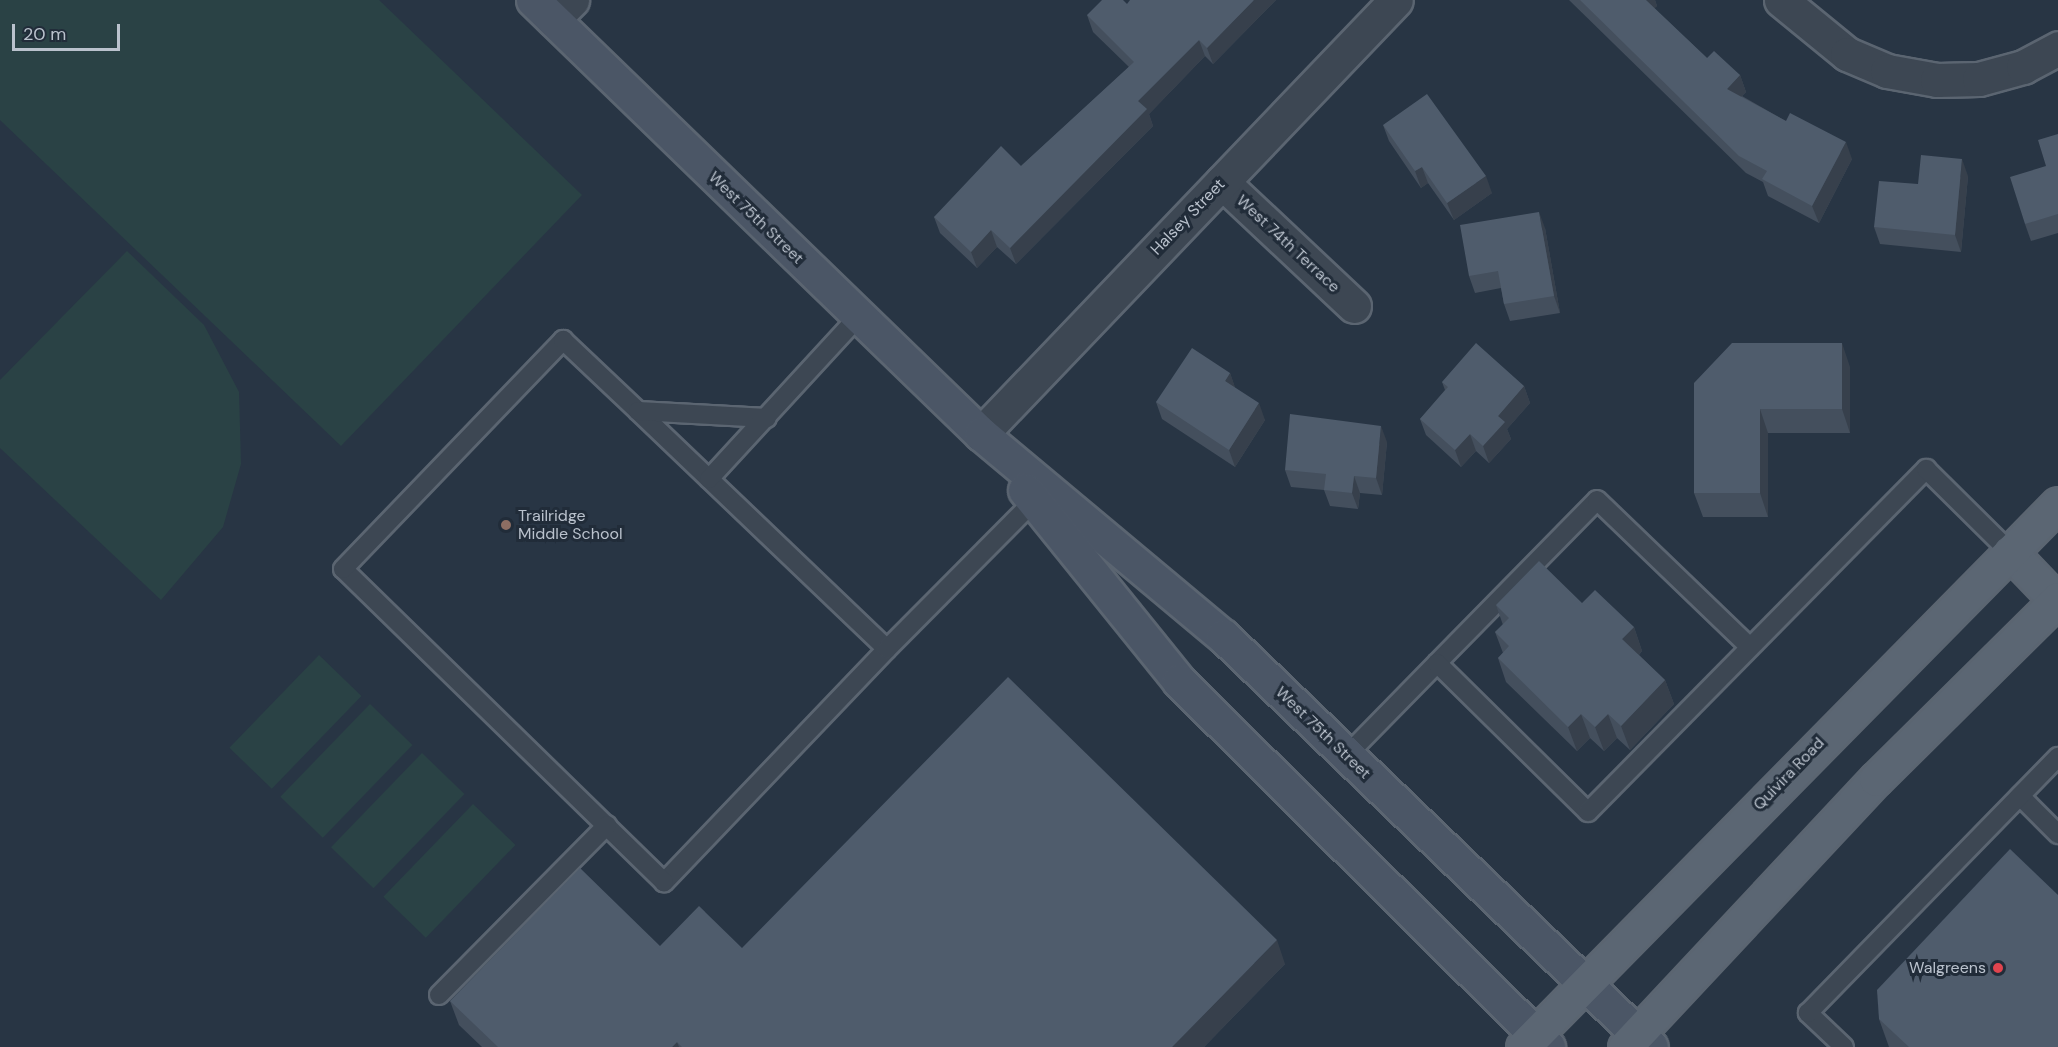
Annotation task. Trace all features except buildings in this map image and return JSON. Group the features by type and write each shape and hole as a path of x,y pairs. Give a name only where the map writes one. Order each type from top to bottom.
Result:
{"main road":[{"name":"West 75th Street","path":"552,6 858,317 981,435 1223,636 1585,984 1638,1043"},
{"name":"West 75th Street","path":"981,435 1179,681 1536,1043"},
{"name":"Quivira Road","path":"1536,1043 1585,984 2058,504"},
{"path":"1638,1043 1876,779 2054,609 2010,552"}],"street":[{"name":"Halsey Street","path":"981,435 1396,0"},
{"path":"1781,0 1847,54 1887,71 1937,80 1979,79 2023,67 2058,48"},
{"name":"West 74th Terrace","path":"1222,182 1354,306"}],"lane":[{"path":"709,479 858,317"},
{"path":"887,649 563,340 343,569 664,882 887,649 1034,501"},
{"path":"638,411 767,418"},
{"path":"1437,663 1588,812 1926,469 2010,552"},
{"path":"1347,755 1597,500 1750,647"},
{"path":"1844,1047 1808,1013 2058,757"},
{"path":"2020,796 2058,834"},
{"path":"439,995 607,825"}],"green space":[{"path":"0,0 379,0 582,195 341,446 0,120"},
{"path":"127,251 204,325 239,392 241,464 223,527 161,600 0,448 0,380"},
{"path":"319,655 361,696 272,789 229,748"},
{"path":"370,704 412,745 323,838 280,797"},
{"path":"422,753 464,794 373,888 331,847"},
{"path":"473,804 515,845 426,938 383,897"}],"place":[{"name":"Trailridge Middle School","path":"506,525"},
{"name":"Walgreens","path":"1998,968"}]}
